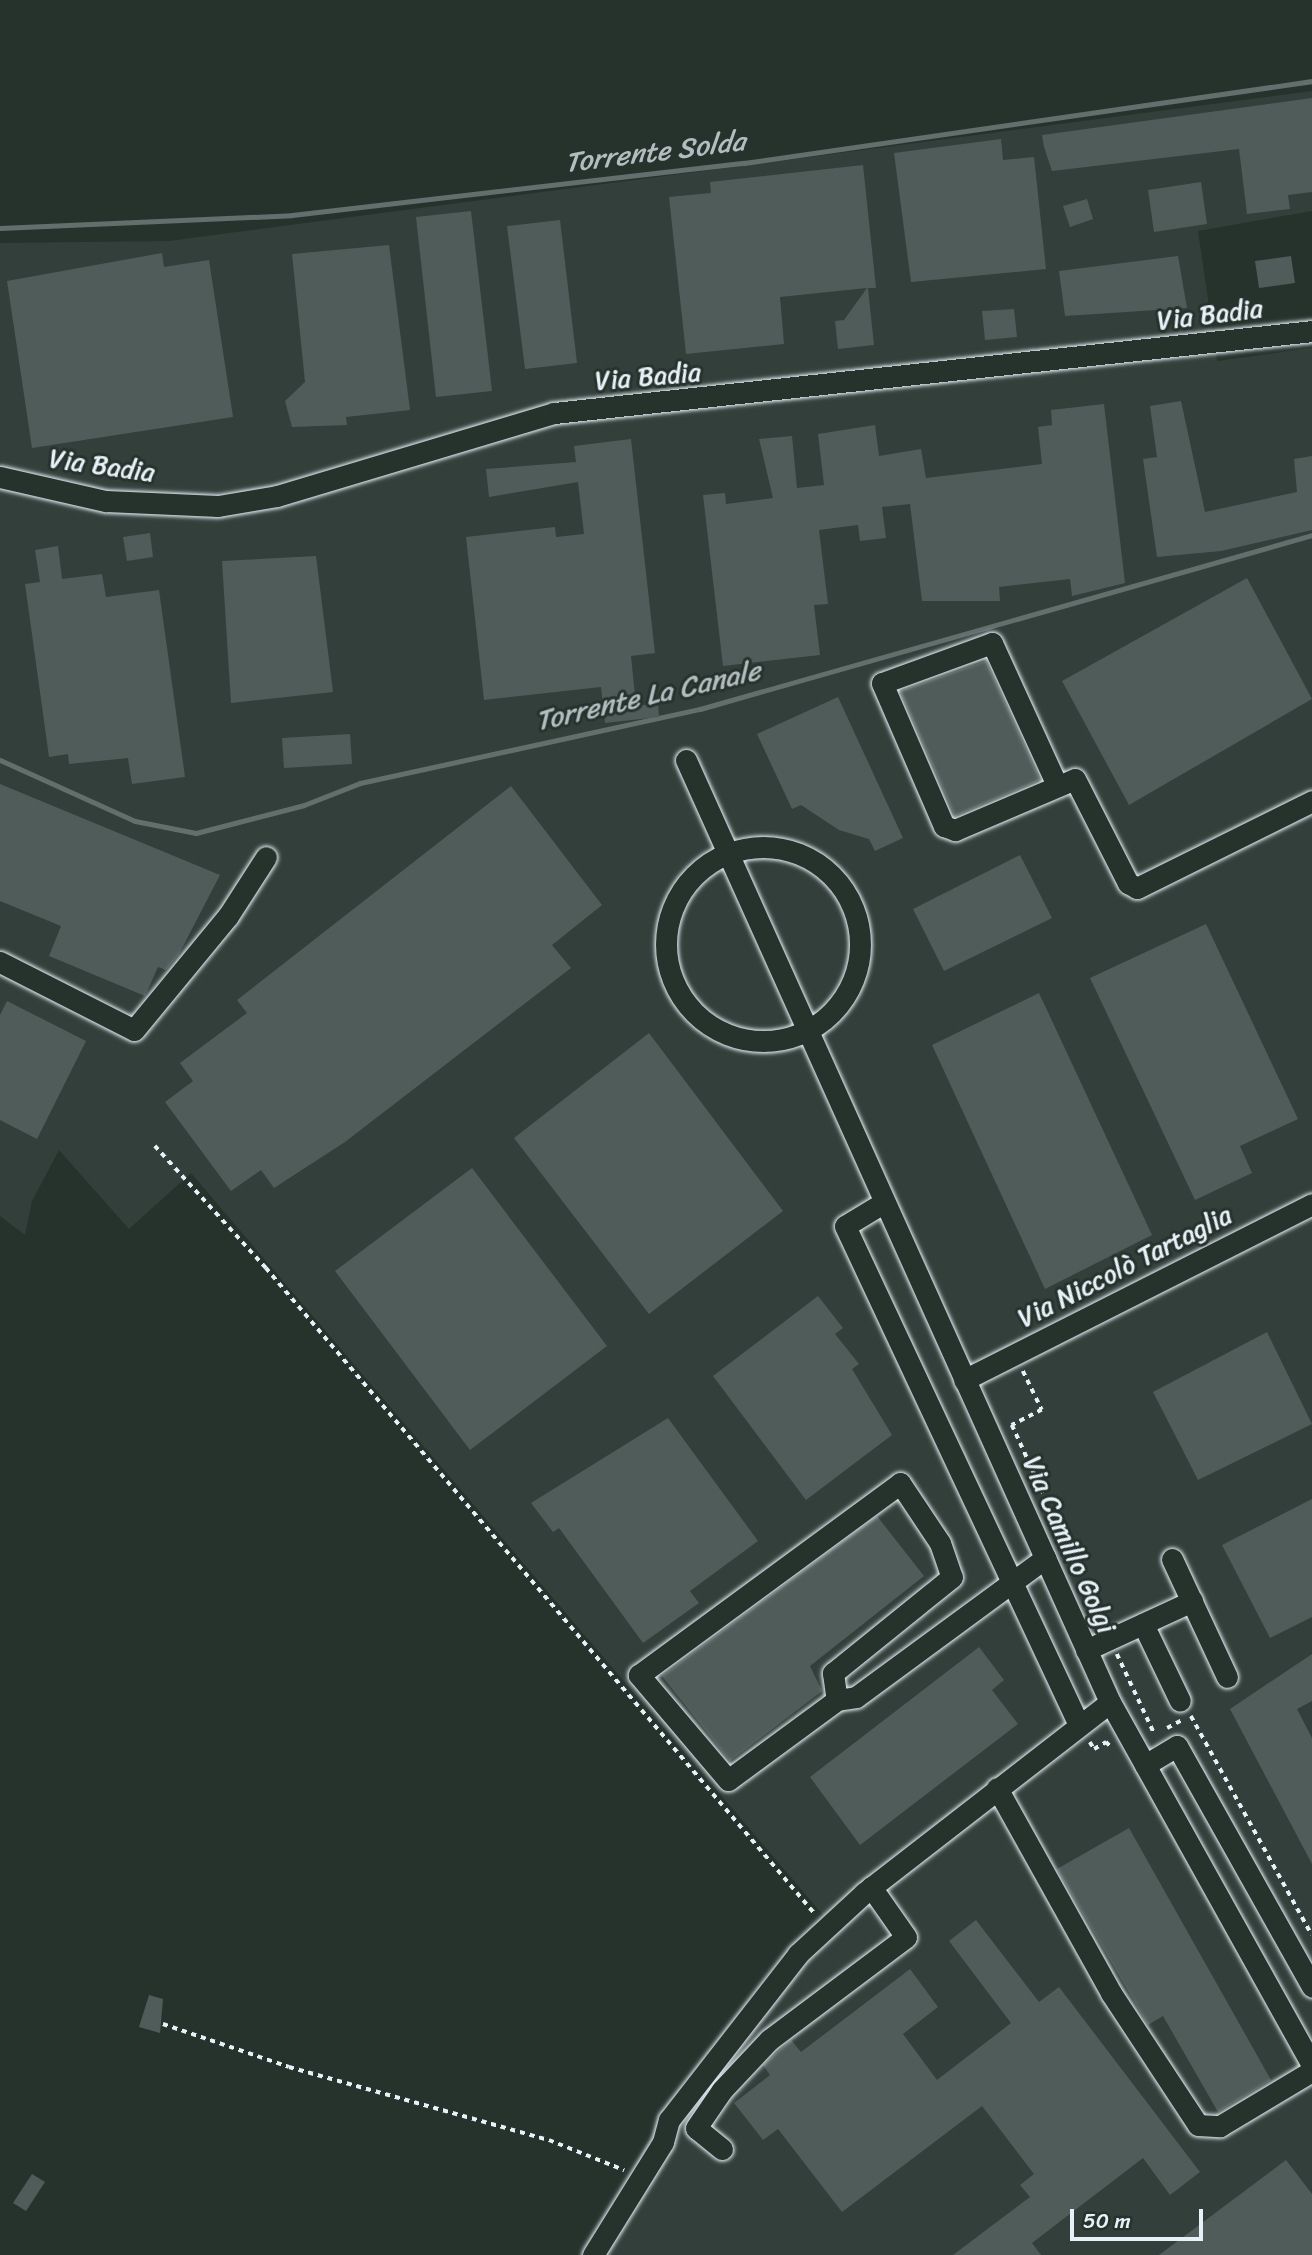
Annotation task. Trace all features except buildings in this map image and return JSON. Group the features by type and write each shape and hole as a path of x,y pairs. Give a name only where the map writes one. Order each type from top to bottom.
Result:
{"street":[{"name":"Via Badia","path":"0,477 106,501 218,506 277,496 554,414 1312,331"},
{"path":"1056,783 992,643 882,683 949,830 1070,778 1081,784 1128,883 1137,888 1312,801"},
{"name":"Via Camillo Golgi","path":"687,760 725,854 804,1033 1110,1702 1309,2054"},
{"path":"758,847 791,851 821,866 853,911 860,954 851,987 832,1014 804,1033 774,1041 734,1036 690,1010 674,984 666,954 675,904 699,870 725,854 758,847"},
{"path":"0,962 134,1030 228,916 267,857"},
{"path":"883,1203 845,1226 1010,1583 1079,1725"},
{"name":"Via Niccolò Tartaglia","path":"964,1380 1312,1204"},
{"path":"837,1700 833,1673 952,1577 940,1543 900,1483 639,1675 729,1780 837,1700 856,1697 1045,1558"},
{"path":"1172,1559 1227,1677"},
{"path":"1086,1650 1192,1601"},
{"path":"1143,1624 1180,1701"},
{"path":"593,2255 642,2177 669,2120 826,1926 871,1887 1110,1702"},
{"path":"1145,1765 1177,1746 1312,1987"},
{"path":"997,1788 1111,1993 1198,2125 1213,2129 1312,2071"},
{"path":"722,2149 696,2128 722,2090 769,2040 906,1937 871,1887"}],"path":[{"path":"155,1146 293,1299 826,1926"},
{"path":"1022,1368 1042,1410 1012,1425 1053,1516"},
{"path":"163,2024 289,2067 548,2140 642,2177"}],"shaded area":[{"path":"1312,91 1312,211 1198,231 1217,361 1312,348 1312,2255 581,2255 628,2183 659,2118 823,1915 191,1173 129,1229 59,1150 32,1201 25,1235 0,1216 0,243 169,241"}],"waterway":[{"name":"Torrente Solda","path":"0,228 292,215 744,163 1312,81"},
{"name":"Torrente La Canale","path":"0,760 135,821 196,833 304,805 360,783 700,709 1312,535"}]}
